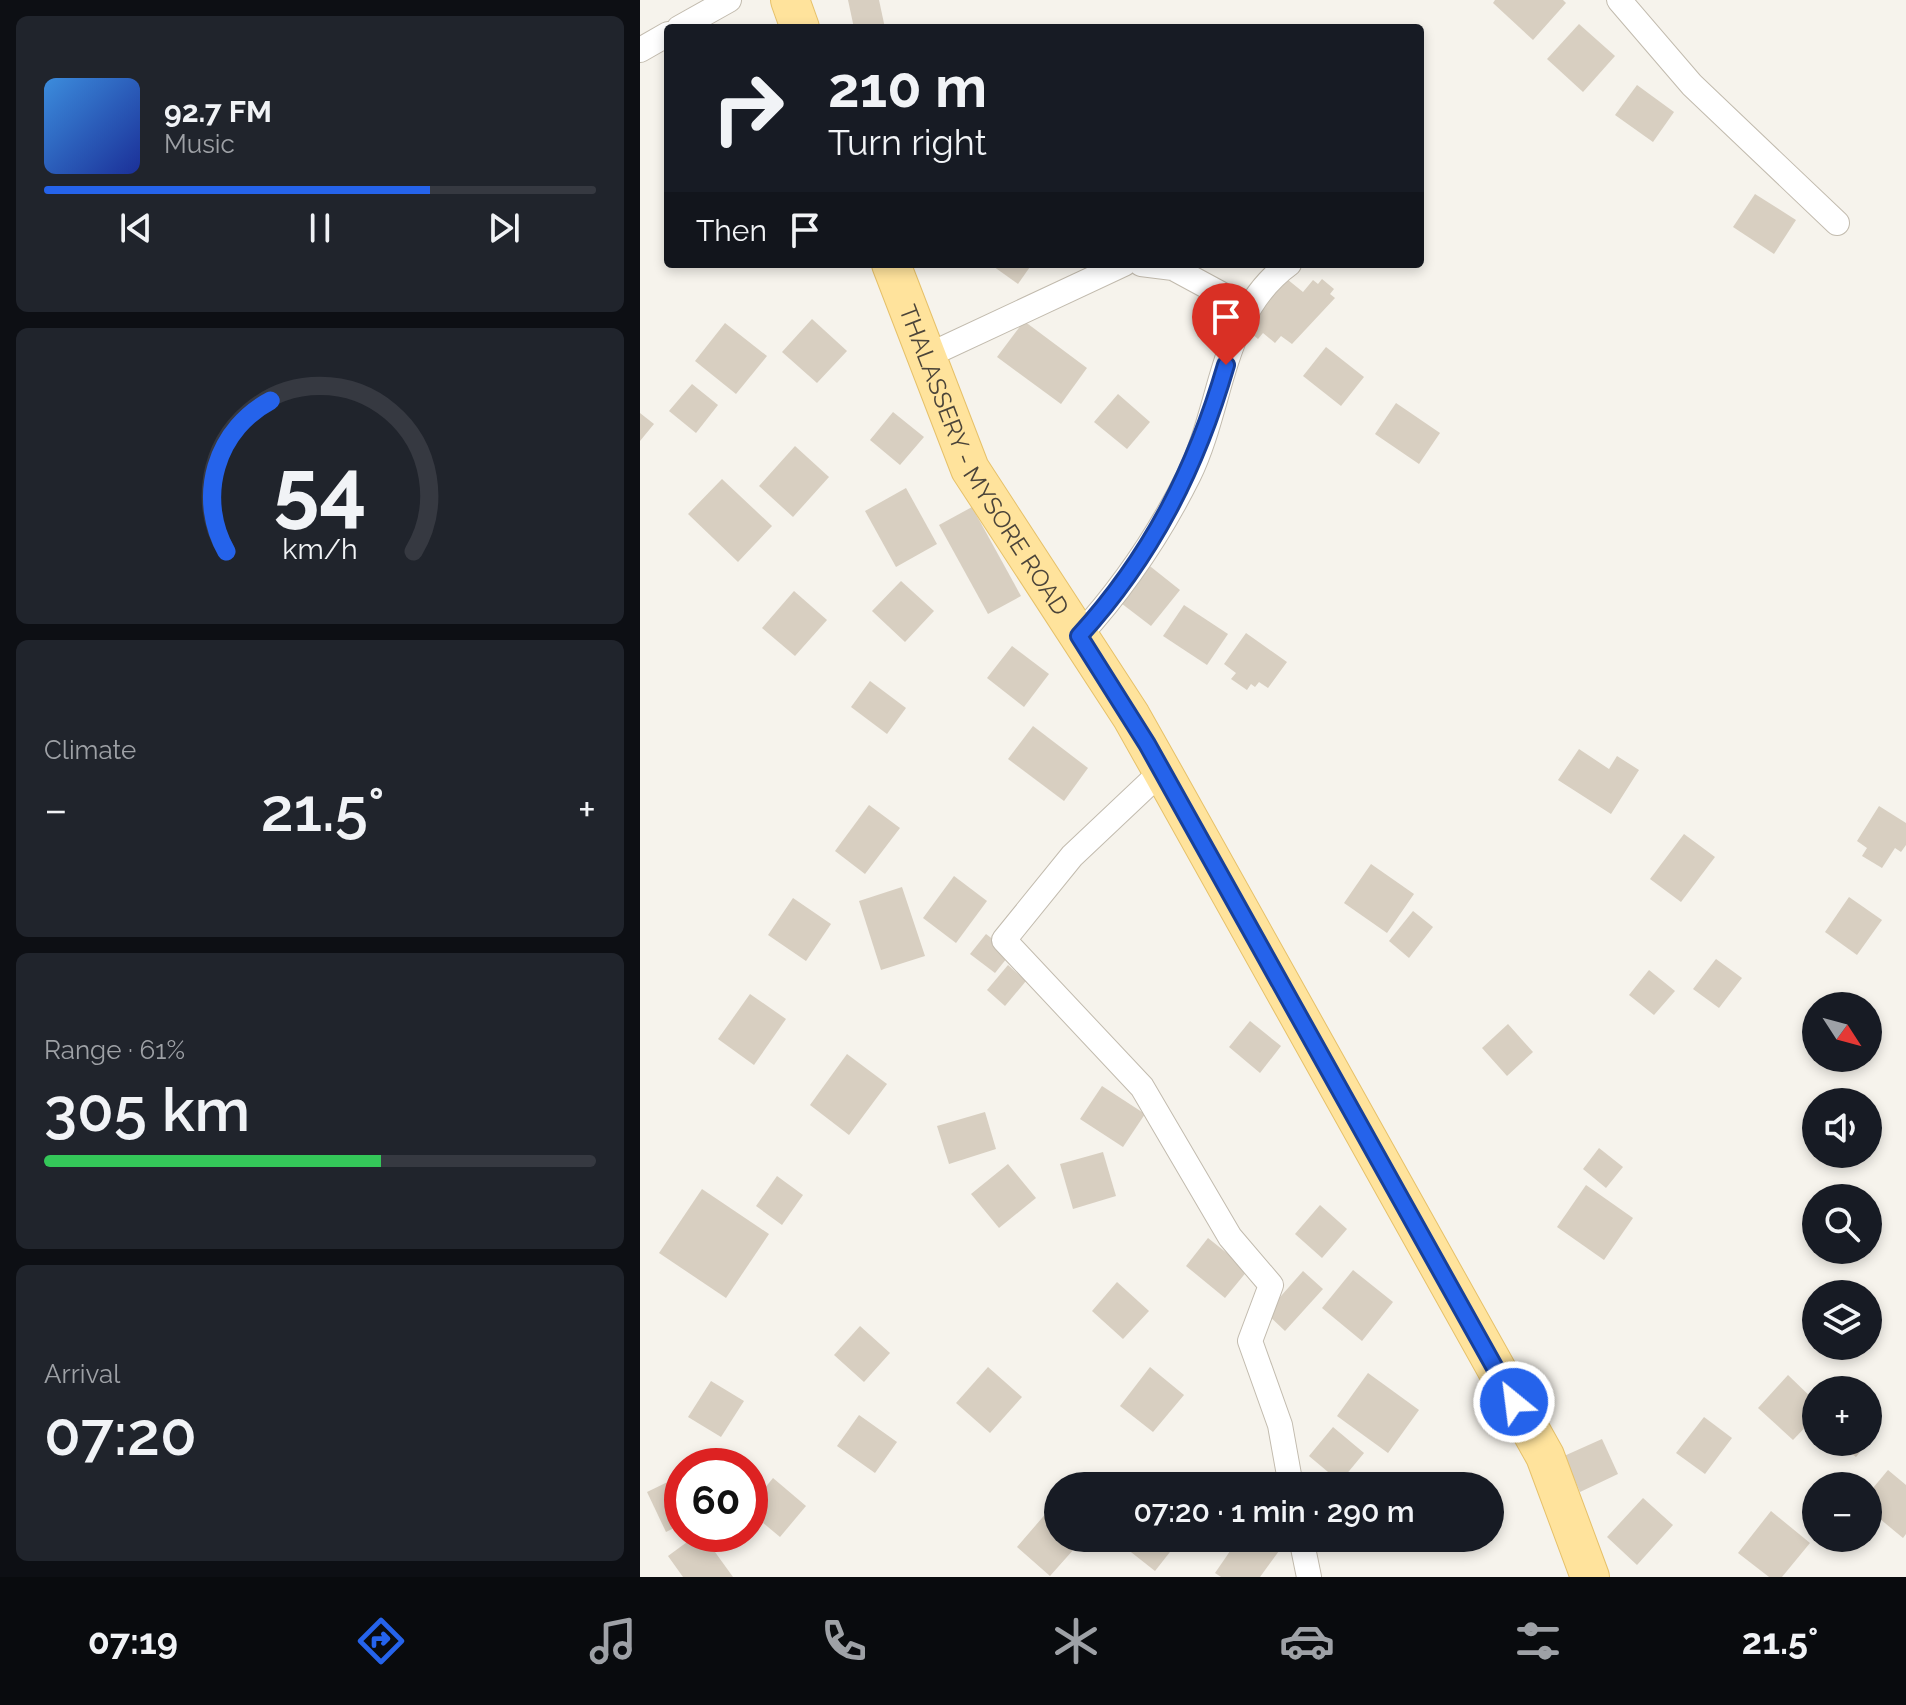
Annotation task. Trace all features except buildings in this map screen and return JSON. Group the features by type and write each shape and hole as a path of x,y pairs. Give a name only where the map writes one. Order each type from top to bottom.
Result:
{"main road":[{"path":"790,0 799,24"},
{"name":"THALASSERY - MYSORE ROAD","path":"893,268 970,469 1162,771 1545,1456 1590,1577"}],"street":[{"path":"686,24 729,0"},
{"path":"1619,0 1692,85 1837,223"},
{"path":"640,50 664,36"},
{"path":"927,356 1039,307 1116,268"},
{"path":"1173,268 1247,308"},
{"path":"1079,636 1120,591 1189,474 1247,308 1285,268"},
{"path":"1162,771 1072,856 1004,940 1142,1087 1230,1237 1271,1285 1250,1341 1280,1425 1288,1472"},
{"path":"1304,1552 1309,1577"}],"route":[{"path":"1226,365 1189,474 1120,591 1079,636 1147,744 1514,1402"}]}
